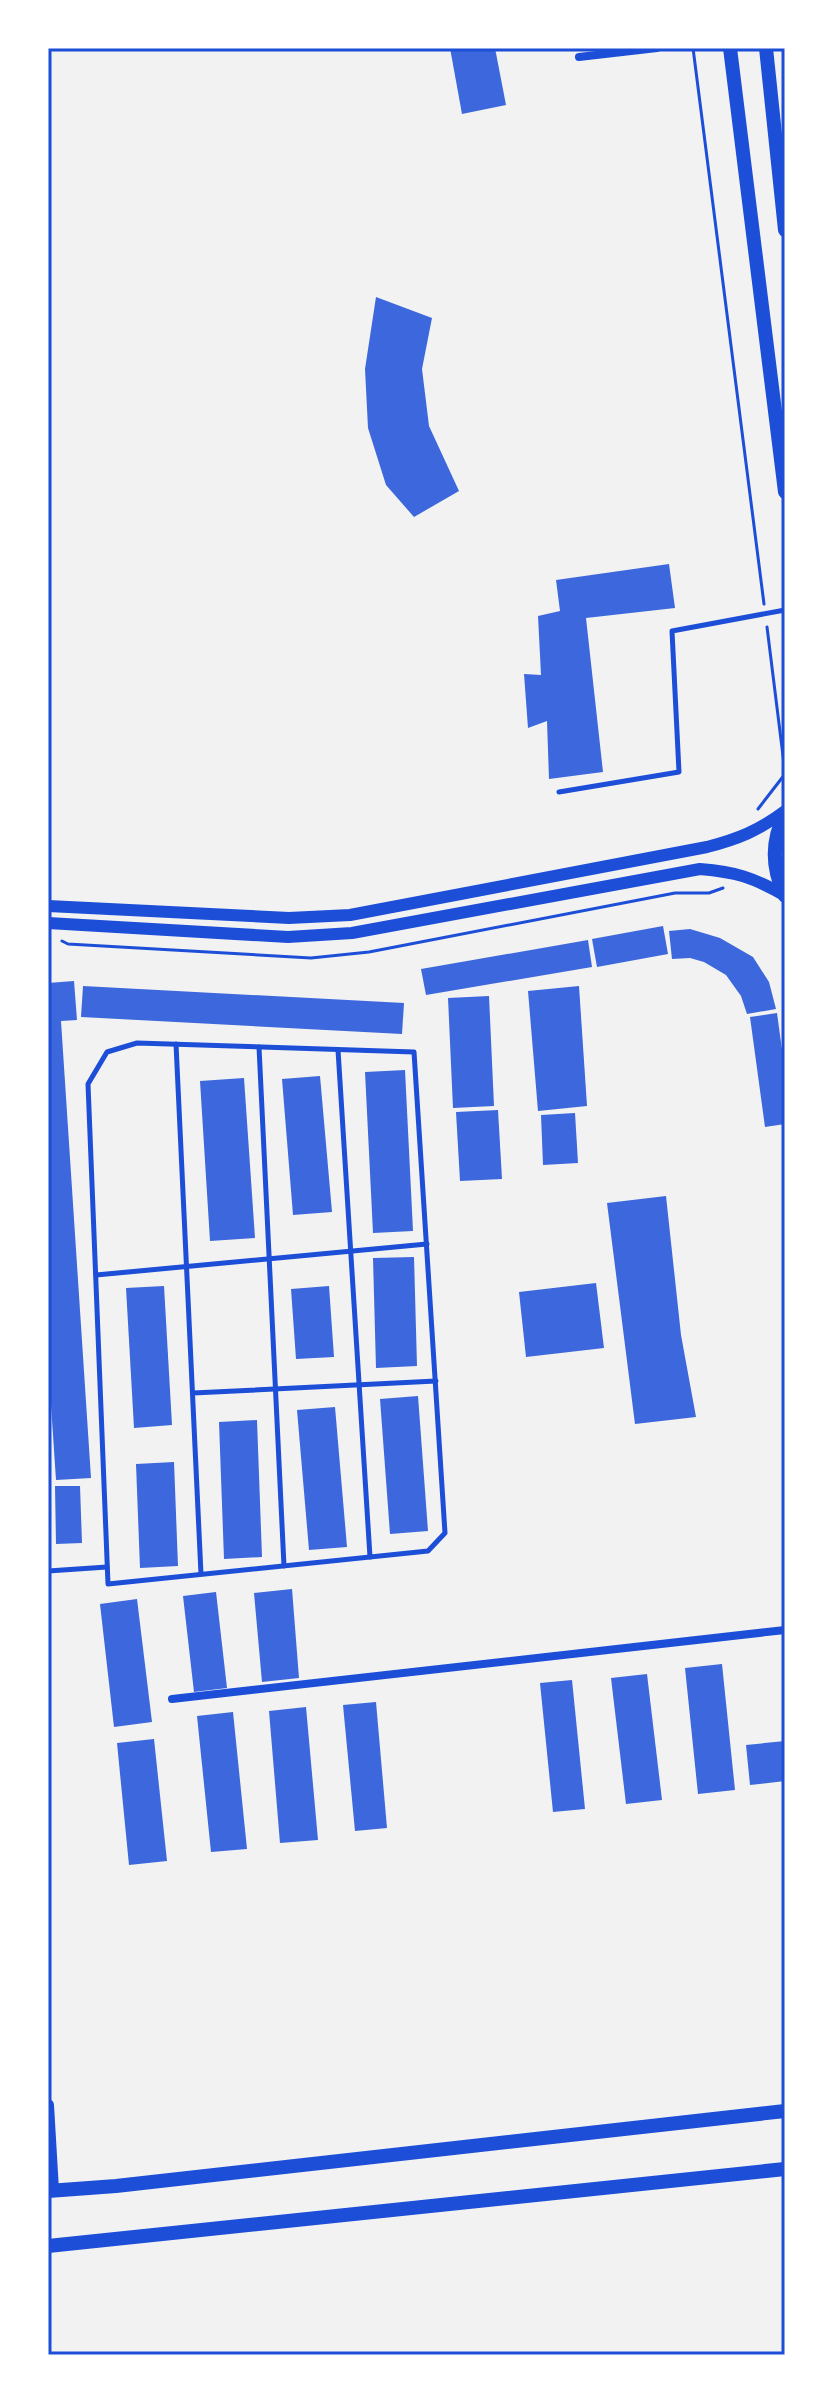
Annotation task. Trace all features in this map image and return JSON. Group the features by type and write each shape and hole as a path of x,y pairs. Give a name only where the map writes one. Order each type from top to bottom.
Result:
{"main road":[{"path":"730,48 785,492"},
{"path":"766,48 785,230"},
{"path":"785,813 774,852 778,882 785,896"},
{"path":"51,2190 132,2184 785,2111"},
{"path":"48,2246 785,2169"}],"street":[{"path":"579,57 657,48"},
{"path":"48,906 289,918 350,915 737,840 785,813"},
{"path":"48,923 288,937 352,933 700,869 730,871 754,878 785,896"},
{"path":"172,1699 785,1630"},
{"path":"48,2105 51,2190"}],"lane":[{"path":"559,792 679,772 672,631 785,610"},
{"path":"137,1043 176,1044 414,1052 445,1533 428,1551 108,1584 88,1084 107,1052 137,1043"},
{"path":"176,1044 201,1574"},
{"path":"259,1047 284,1566"},
{"path":"338,1050 370,1557"},
{"path":"96,1275 427,1244"},
{"path":"193,1393 436,1381"},
{"path":"48,1571 107,1566"}],"path":[{"path":"693,48 785,773 752,817"}],"building":[{"path":"450,48 495,48 506,105 462,114"},
{"path":"376,297 432,318 422,369 429,426 459,491 414,517 386,485 368,428 365,369"},
{"path":"669,564 675,608 586,618 603,772 549,779 547,721 528,728 524,674 541,675 538,616 560,611 556,580"},
{"path":"663,926 668,954 597,967 592,939"},
{"path":"690,929 720,938 753,957 769,982 776,1009 747,1014 741,996 726,975 704,962 690,958 672,959 669,931"},
{"path":"588,940 592,967 426,995 421,969"},
{"path":"74,981 77,1020 61,1021 91,1478 56,1480 48,1360 48,983"},
{"path":"83,986 404,1003 402,1034 81,1017"},
{"path":"579,986 587,1106 538,1111 528,991"},
{"path":"489,996 494,1106 453,1108 448,998"},
{"path":"777,1013 785,1072 785,1124 765,1127 750,1017"},
{"path":"405,1070 413,1231 373,1233 365,1072"},
{"path":"320,1076 332,1212 293,1215 282,1079"},
{"path":"244,1078 255,1238 210,1241 200,1081"},
{"path":"498,1110 502,1179 460,1181 456,1112"},
{"path":"575,1113 578,1163 543,1165 541,1115"},
{"path":"666,1196 681,1335 696,1417 635,1424 607,1203"},
{"path":"414,1257 417,1366 376,1368 373,1258"},
{"path":"596,1283 604,1348 526,1357 519,1292"},
{"path":"164,1286 172,1425 134,1428 126,1288"},
{"path":"329,1286 334,1357 296,1359 291,1289"},
{"path":"418,1396 428,1531 390,1534 380,1399"},
{"path":"335,1407 347,1547 309,1550 297,1410"},
{"path":"257,1420 262,1557 224,1559 219,1422"},
{"path":"174,1462 178,1566 140,1568 136,1464"},
{"path":"55,1486 80,1486 82,1543 56,1544"},
{"path":"292,1589 299,1678 262,1682 254,1593"},
{"path":"216,1592 227,1688 194,1692 183,1596"},
{"path":"137,1599 152,1722 114,1727 100,1604"},
{"path":"722,1664 735,1790 698,1794 685,1668"},
{"path":"647,1674 662,1800 626,1804 611,1678"},
{"path":"572,1680 585,1809 553,1812 540,1683"},
{"path":"376,1702 387,1828 355,1831 343,1705"},
{"path":"306,1707 318,1840 280,1843 269,1711"},
{"path":"233,1712 247,1849 211,1852 197,1716"},
{"path":"154,1739 167,1861 129,1865 117,1743"},
{"path":"785,1741 785,1781 750,1785 746,1745"}]}
